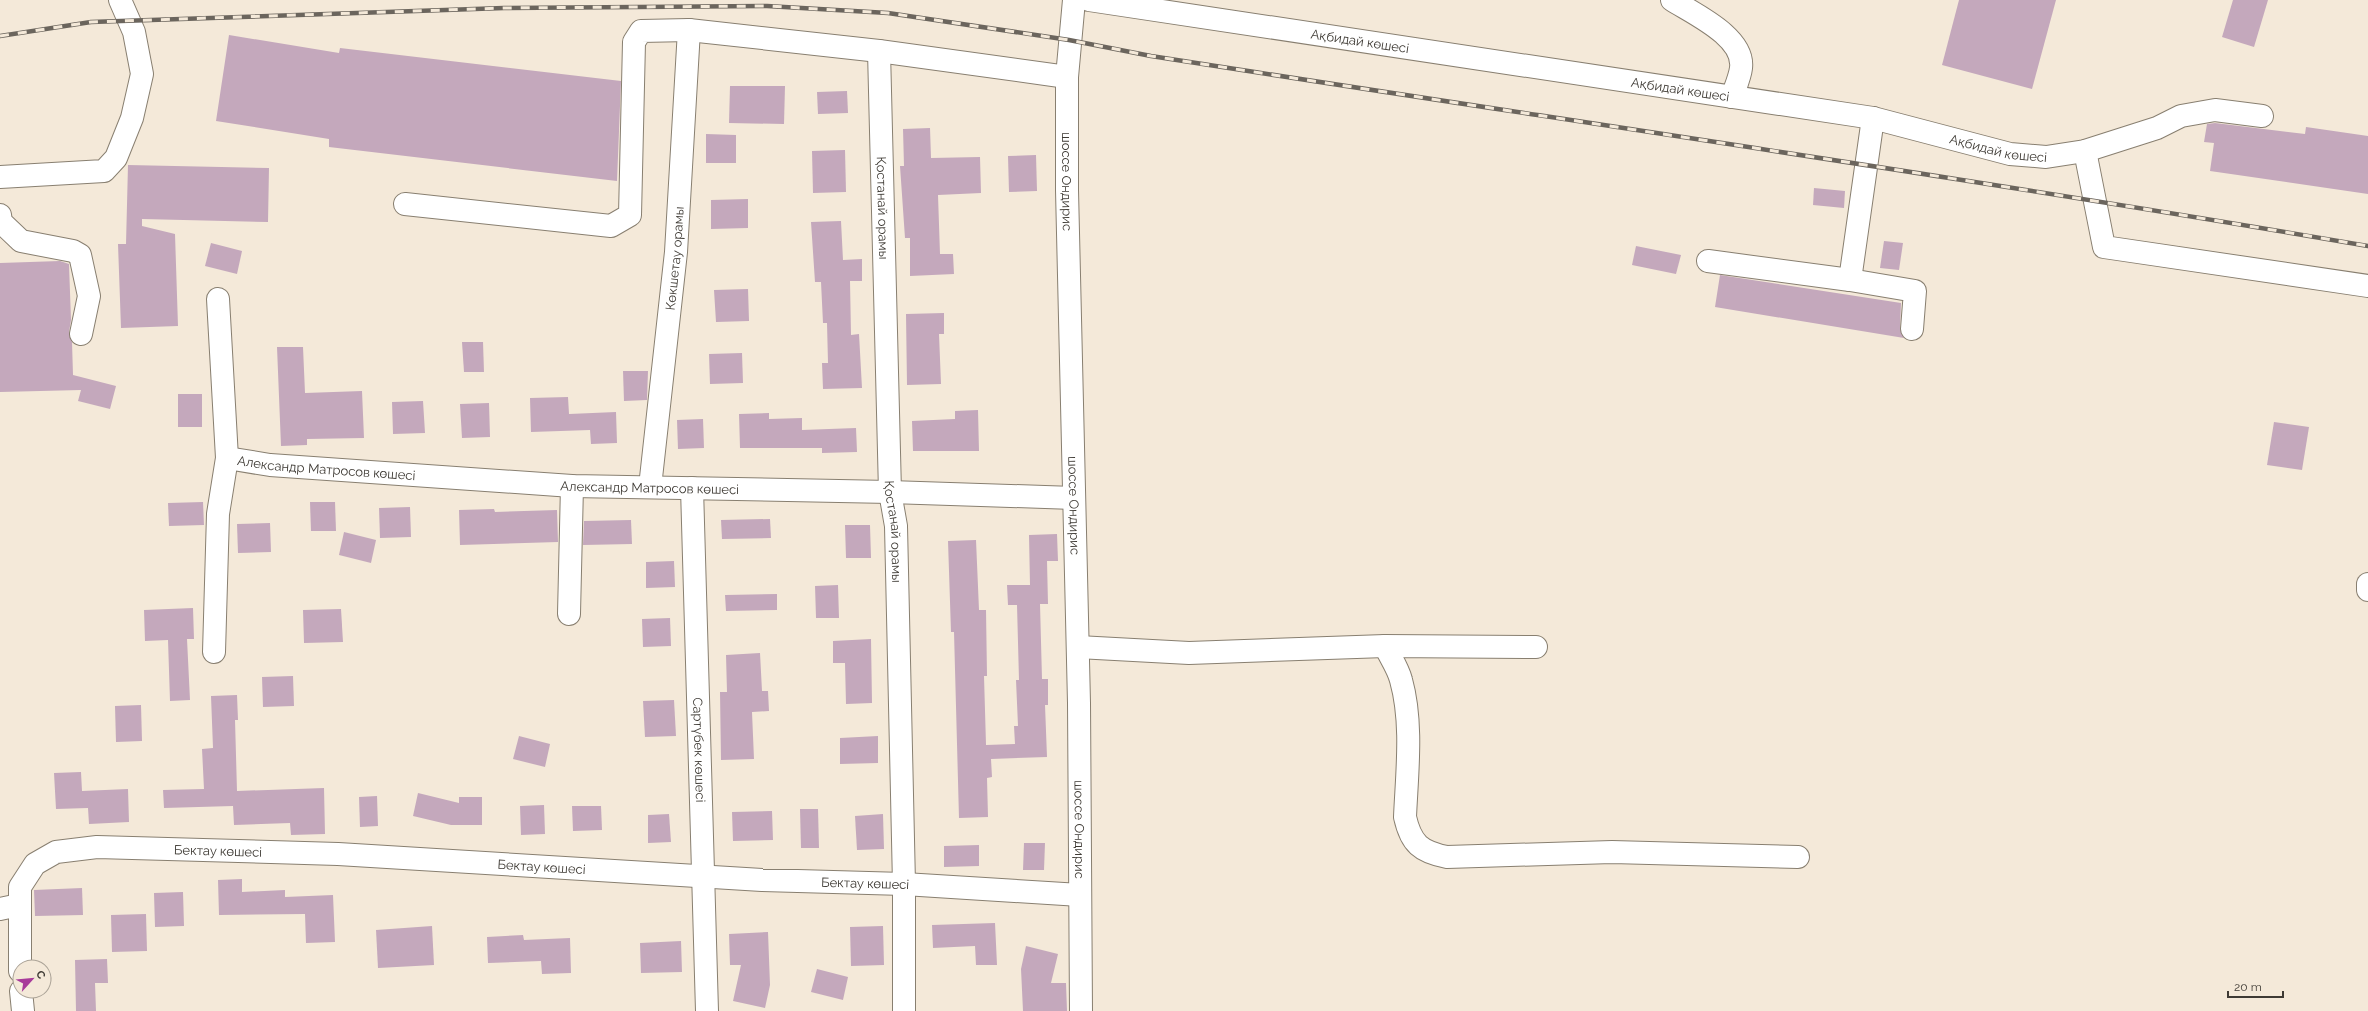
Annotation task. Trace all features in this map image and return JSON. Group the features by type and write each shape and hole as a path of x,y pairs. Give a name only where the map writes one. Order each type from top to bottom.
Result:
{"street":[{"path":"0,177 104,171 116,158 132,118 142,74 134,32 120,0"},
{"name":"шоссе Ондирис","path":"1074,0 1067,77 1078,647 1081,1011"},
{"name":"Ақбидай көшесі","path":"1089,0 1873,118 2010,154 2046,158 2085,151 2157,128 2180,116 2215,110 2262,116"},
{"path":"1672,0 1729,37 1739,49 1742,67 1732,97"},
{"path":"405,204 611,226 630,215 634,42 641,31 689,30 879,51 1067,77"},
{"name":"Көкшетау орамы","path":"650,487 676,252 689,30"},
{"name":"Қостанай орамы","path":"879,51 890,492 896,526 904,884 904,1011"},
{"path":"1850,280 1873,118"},
{"path":"2085,151 2104,247 2368,286"},
{"path":"0,215 1,222 21,241 74,251 80,255 89,296 81,334"},
{"path":"1708,261 1850,280 1915,291 1912,329"},
{"path":"214,652 218,514 227,458 218,299"},
{"name":"Александр Матросов көшесі","path":"227,458 270,465 572,486 890,492 1074,498"},
{"path":"569,614 572,486"},
{"name":"Сартүбек көшесі","path":"692,488 707,1011"},
{"path":"2368,584 2368,590"},
{"path":"1078,647 1189,653 1385,646 1536,647"},
{"path":"1385,646 1401,678 1408,721 1406,817 1408,832 1416,845 1430,854 1447,857 1612,852 1798,857"},
{"name":"Бектау көшесі","path":"13,900 35,864 56,852 97,847 338,854 703,876 904,884 1080,894"},
{"path":"13,900 19,959"},
{"path":"21,999 22,1011"}],"building":[{"path":"1959,0 2056,0 2032,89 1942,65"},
{"path":"2233,0 2268,0 2254,47 2222,37"},
{"path":"229,35 339,53 340,48 621,81 617,181 329,147 329,139 216,121"},
{"path":"730,86 785,86 784,124 729,123"},
{"path":"847,91 848,113 818,114 817,92"},
{"path":"2215,123 2305,134 2306,127 2368,136 2368,194 2210,171 2214,143 2204,142 2207,124"},
{"path":"930,128 931,158 980,157 981,193 938,195 940,254 953,254 954,274 910,276 910,238 905,238 900,166 904,166 903,129"},
{"path":"706,134 736,135 736,163 706,163"},
{"path":"845,150 846,192 813,193 812,151"},
{"path":"1036,155 1037,191 1009,192 1008,156"},
{"path":"128,165 269,168 268,222 142,219 142,226 175,234 178,326 121,328 118,244 126,244"},
{"path":"1814,188 1845,191 1844,208 1813,205"},
{"path":"748,199 748,228 711,229 711,200"},
{"path":"841,221 843,260 862,259 862,281 850,281 851,335 859,334 862,388 823,389 822,363 828,363 827,323 823,323 821,282 815,282 811,222"},
{"path":"1884,241 1903,243 1899,270 1880,268"},
{"path":"211,243 242,251 237,274 205,266"},
{"path":"1636,246 1681,255 1676,274 1632,265"},
{"path":"60,261 69,264 71,320 69,332 72,342 73,375 116,386 110,409 78,401 81,390 0,392 0,263"},
{"path":"1720,275 1901,303 1900,328 1904,338 1715,307"},
{"path":"748,289 749,321 716,322 714,290"},
{"path":"944,313 944,334 939,334 941,384 907,385 906,314"},
{"path":"462,342 483,342 484,372 464,372"},
{"path":"277,347 303,347 305,393 362,391 364,438 307,439 307,445 281,446"},
{"path":"742,353 743,383 710,384 709,354"},
{"path":"623,371 648,371 647,400 624,401"},
{"path":"178,394 202,394 202,427 178,427"},
{"path":"568,397 569,414 616,412 617,443 591,444 590,430 531,432 530,398"},
{"path":"423,401 425,433 393,434 392,402"},
{"path":"489,403 490,437 462,438 460,404"},
{"path":"978,410 979,451 913,451 912,421 955,419 955,411"},
{"path":"769,413 769,419 802,418 802,430 856,428 857,452 822,453 822,448 740,448 739,414"},
{"path":"703,419 704,448 678,449 677,420"},
{"path":"2274,422 2309,427 2302,470 2267,465"},
{"path":"203,502 204,525 169,526 168,503"},
{"path":"310,502 335,502 336,531 311,531"},
{"path":"410,507 411,537 380,538 379,508"},
{"path":"494,509 495,512 557,510 558,542 460,545 459,510"},
{"path":"770,519 771,538 722,539 721,520"},
{"path":"631,520 632,544 583,545 584,521"},
{"path":"270,523 271,552 238,553 237,524"},
{"path":"845,525 870,525 871,558 846,558"},
{"path":"344,532 376,540 371,563 339,555"},
{"path":"1057,534 1058,561 1047,561 1048,604 1040,604 1042,679 1048,679 1048,705 1045,705 1047,757 991,759 992,777 987,778 988,817 959,818 954,632 951,632 948,541 976,540 979,610 986,610 987,676 984,676 986,745 1015,744 1014,726 1018,726 1016,680 1019,680 1017,605 1008,605 1007,585 1030,585 1029,535"},
{"path":"674,561 675,587 646,588 646,562"},
{"path":"838,585 839,618 816,618 815,586"},
{"path":"777,594 777,610 726,611 725,595"},
{"path":"193,608 194,639 187,639 190,700 170,701 168,640 145,641 144,610"},
{"path":"341,609 343,642 304,643 303,610"},
{"path":"670,618 671,646 643,647 642,619"},
{"path":"871,639 872,703 846,704 845,663 833,663 833,641"},
{"path":"760,653 762,691 768,691 769,711 752,712 754,759 721,760 720,692 727,692 726,655"},
{"path":"293,676 294,706 263,707 262,677"},
{"path":"237,695 238,720 235,720 237,791 324,788 325,834 291,835 290,823 234,825 233,806 164,808 163,790 204,789 202,749 213,748 211,696"},
{"path":"674,700 676,736 645,737 643,701"},
{"path":"141,705 142,741 116,742 115,706"},
{"path":"519,736 550,744 545,767 513,759"},
{"path":"878,736 878,763 840,764 840,738"},
{"path":"81,772 82,791 128,789 129,822 89,824 88,808 56,809 54,773"},
{"path":"418,793 459,803 459,797 482,797 482,825 451,825 413,816"},
{"path":"377,796 378,826 360,827 359,797"},
{"path":"544,805 545,834 521,835 520,806"},
{"path":"572,806 601,806 602,830 573,831"},
{"path":"800,809 818,809 819,848 801,848"},
{"path":"772,811 773,840 733,841 732,812"},
{"path":"669,814 671,842 648,843 648,815"},
{"path":"883,814 884,849 857,850 855,816"},
{"path":"1024,843 1045,843 1044,870 1023,870"},
{"path":"979,845 979,866 944,867 944,846"},
{"path":"242,879 242,892 285,890 285,897 333,895 335,942 306,943 305,914 219,915 218,880"},
{"path":"82,888 83,915 35,916 34,890"},
{"path":"183,892 184,926 155,927 154,893"},
{"path":"146,914 147,951 112,952 111,915"},
{"path":"995,923 997,965 976,965 975,946 933,948 932,925"},
{"path":"432,926 434,965 378,968 376,930"},
{"path":"883,926 884,965 851,966 850,927"},
{"path":"768,932 770,985 765,1008 733,1001 741,965 730,965 729,934"},
{"path":"523,935 524,940 570,938 571,973 542,974 541,961 488,963 487,937"},
{"path":"681,941 682,972 641,973 640,943"},
{"path":"1026,946 1058,954 1051,983 1066,983 1067,1011 1023,1011 1021,969"},
{"path":"107,959 108,983 95,983 96,1011 76,1011 75,960"},
{"path":"817,969 848,977 843,1000 811,992"}],"railway":[{"path":"0,36 91,22 504,8 767,6 888,13 1069,40 1151,56 2064,196 2368,246"}]}
